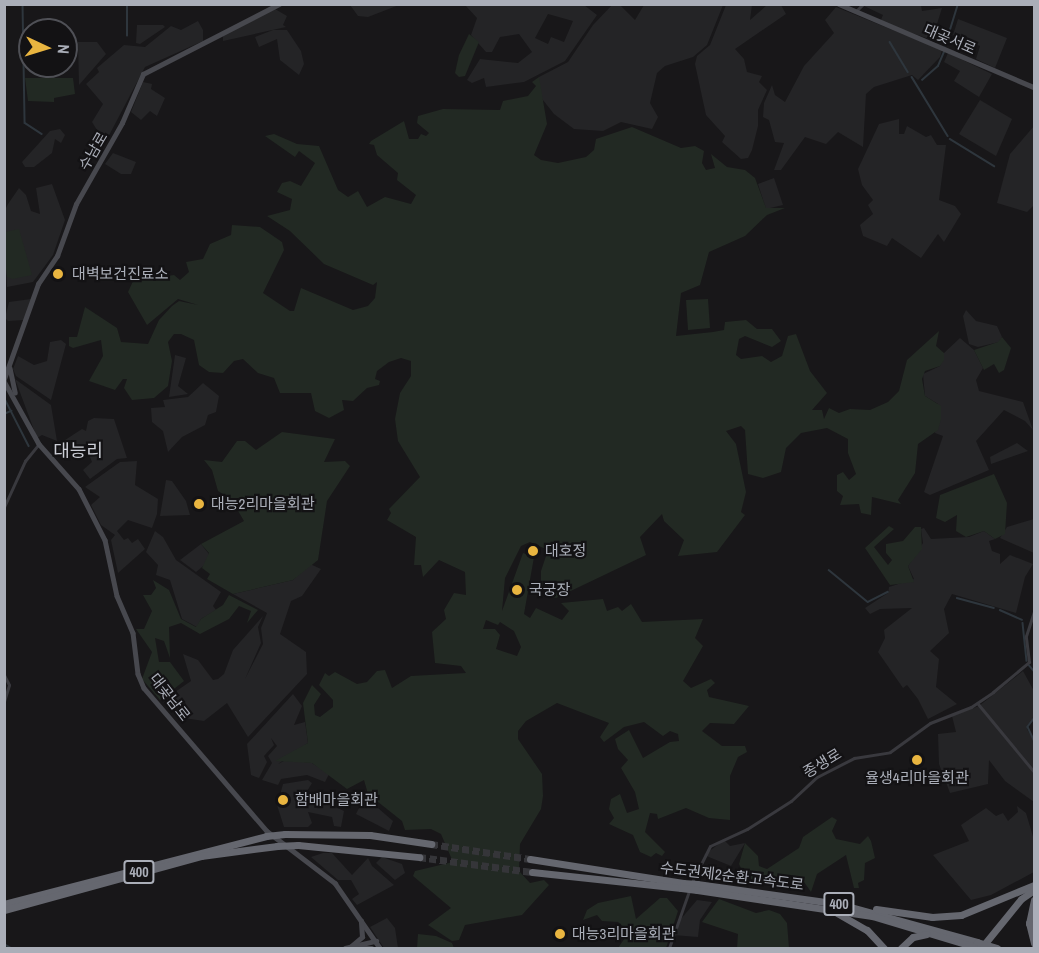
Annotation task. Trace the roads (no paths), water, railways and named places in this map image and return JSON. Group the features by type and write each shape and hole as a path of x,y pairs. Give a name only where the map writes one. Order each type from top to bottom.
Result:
{"highway":[{"name":"400","path":"4,904 266,836 285,834 370,835 431,844"},
{"name":"400","path":"4,910 201,856 277,846 298,845 419,857"},
{"name":"수도권제2순환고속도로","path":"530,860 682,885 840,904 979,947"},
{"name":"수도권제2순환고속도로","path":"532,872 682,885"},
{"path":"840,904 945,917 987,907 1035,885"},
{"name":"수도권제2순환고속도로","path":"697,887 872,916 947,939 979,947 997,948"},
{"path":"979,947 1035,891"},
{"path":"1035,900 1029,923 1035,943"},
{"path":"818,908 854,921 884,948"},
{"path":"902,948 918,935 947,939"}],"street":[{"name":"수남로","path":"4,380 38,284 57,256 76,204 122,123 143,74 279,4"},
{"name":"대곶서로","path":"839,4 855,13 1035,87"},
{"path":"855,13 863,4"},
{"path":"8,369 18,400"},
{"name":"대곶남로","path":"4,380 18,400 39,444 74,480 105,540 117,596 133,633 138,674 144,688 267,831 335,883 380,948"},
{"path":"4,507 26,461 39,444"},
{"name":"종생로","path":"669,948 697,868 711,846 747,829 791,801 817,777 854,758 890,752 930,723 978,704 1029,663 1026,636 1035,612"},
{"path":"4,675 9,685 4,701"},
{"path":"978,704 1035,772"},
{"path":"347,948 362,937 360,918"},
{"path":"347,948 376,941"},
{"path":"347,948 372,948"}],"waterway":[{"path":"23,4 25,123 42,134"},
{"path":"127,4 127,36"},
{"path":"945,46 958,4"},
{"path":"890,42 908,72"},
{"path":"922,80 938,66 944,52"},
{"path":"912,77 948,136"},
{"path":"950,139 994,166"},
{"path":"4,397 29,446"},
{"path":"4,414 11,411"},
{"path":"829,570 868,602 888,592"},
{"path":"957,598 994,608"},
{"path":"1000,610 1022,620"},
{"path":"1023,623 1027,661"},
{"path":"1029,665 1034,671"},
{"path":"1034,719 1028,727 1034,740"},
{"path":"4,944 11,948"}],"tunnel":[{"path":"431,844 530,859"},
{"path":"419,857 532,872"}],"place":[{"name":"대벽보건진료소","path":"58,274"},
{"name":"대능2리마을회관","path":"199,504"},
{"name":"대호정","path":"533,551"},
{"name":"국궁장","path":"517,590"},
{"name":"율생4리마을회관","path":"917,760"},
{"name":"함배마을회관","path":"283,800"},
{"name":"대능3리마을회관","path":"560,934"}],"district":[{"name":"대능리","path":"78,451"}]}
